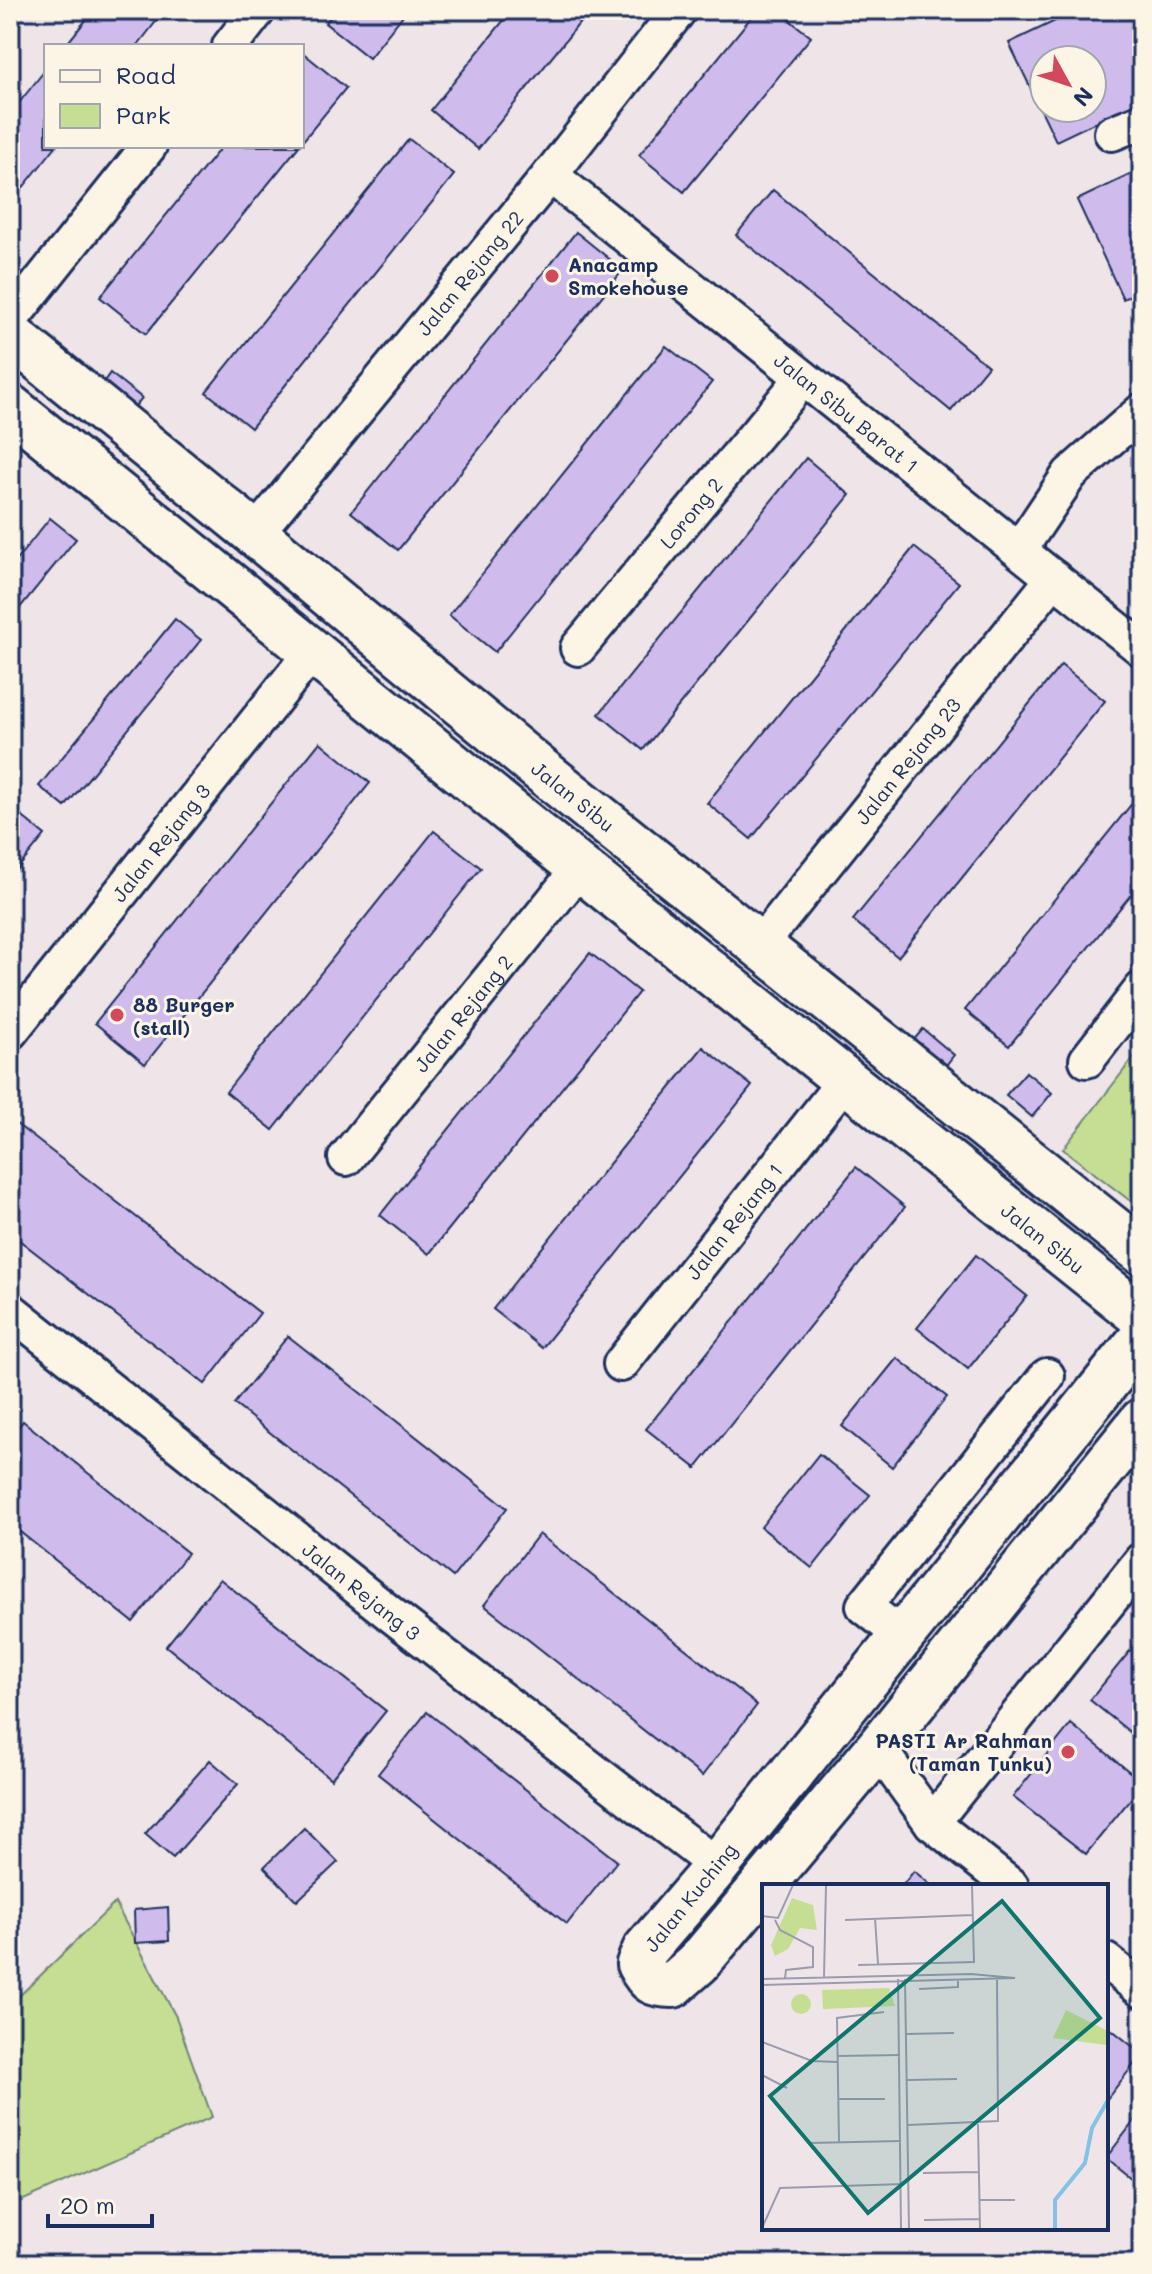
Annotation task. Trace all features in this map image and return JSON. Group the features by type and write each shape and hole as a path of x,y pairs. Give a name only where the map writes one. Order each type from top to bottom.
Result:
{"street":[{"path":"232,44 258,10"},
{"name":"Jalan Rejang 22","path":"255,534 550,175 679,10"},
{"path":"10,320 147,148"},
{"name":"Jalan Sibu Barat 1","path":"550,175 1142,649"},
{"name":"Jalan Sibu","path":"10,335 537,767 1142,1252"},
{"name":"Lorong 2","path":"578,648 803,378"},
{"name":"Jalan Sibu","path":"10,407 1142,1317"},
{"path":"1019,550 1070,474 1142,411"},
{"name":"Jalan Rejang 23","path":"760,945 1054,578"},
{"name":"Jalan Rejang 3","path":"10,1032 312,652"},
{"path":"506,808 537,767"},
{"name":"Jalan Rejang 2","path":"346,1158 580,868"},
{"path":"1087,1060 1142,989"},
{"name":"Jalan Rejang 1","path":"621,1364 846,1079"},
{"name":"Jalan Rejang 3","path":"10,1310 393,1616 717,1866"},
{"name":"Jalan Kuching","path":"762,1887 698,1963 673,1985 657,1985 645,1976 639,1964 645,1950 717,1866 1142,1338"},
{"path":"902,1636 864,1606 1047,1376"},
{"name":"Jalan Kuching","path":"764,1884 1142,1421"},
{"path":"932,1823 1142,1560"},
{"path":"878,1748 932,1823 1008,1884"},
{"path":"1108,1963 1142,1990"}],"green space":[{"path":"1142,1047 1142,1210 1063,1149"},
{"path":"115,1903 176,2017 212,2117 10,2206 10,2005"}],"building":[{"path":"94,10 147,10 158,19 139,44 67,44"},
{"path":"336,10 407,10 369,58 325,23"},
{"path":"512,10 590,10 478,149 431,110"},
{"path":"757,10 777,10 811,37 684,192 639,155"},
{"path":"1078,10 1142,10 1142,100 1108,116 1108,44 1028,44 1028,83 1009,43"},
{"path":"304,54 346,88 304,140"},
{"path":"44,72 44,148 54,148 10,204 10,114"},
{"path":"1048,124 1092,124 1056,141"},
{"path":"409,139 454,175 251,428 206,392"},
{"path":"220,148 297,148 146,334 100,297"},
{"path":"1142,169 1142,290 1123,299 1077,200"},
{"path":"773,190 988,366 951,411 736,235"},
{"path":"576,232 623,270 398,550 351,512"},
{"path":"666,346 712,382 495,652 449,615"},
{"path":"110,373 142,398 131,411 100,387"},
{"path":"806,458 850,495 643,750 599,714"},
{"path":"50,518 76,539 10,620 10,568"},
{"path":"914,547 959,583 751,839 707,803"},
{"path":"175,619 201,640 65,807 39,786"},
{"path":"1061,665 1105,701 898,957 853,920"},
{"path":"320,742 370,783 145,1064 95,1023"},
{"path":"1142,791 1142,881 1009,1046 965,1010"},
{"path":"19,814 45,835 10,878 10,825"},
{"path":"434,831 481,868 273,1130 226,1092"},
{"path":"590,953 639,992 429,1254 380,1215"},
{"path":"923,1029 954,1055 943,1069 911,1043"},
{"path":"703,1047 752,1086 542,1348 493,1309"},
{"path":"1026,1072 1052,1093 1032,1117 1006,1095"},
{"path":"10,1119 260,1313 205,1384 10,1233"},
{"path":"856,1167 905,1207 696,1468 646,1429"},
{"path":"976,1255 1027,1296 968,1369 917,1328"},
{"path":"288,1336 507,1508 453,1577 234,1404"},
{"path":"897,1358 947,1397 892,1467 842,1426"},
{"path":"23,1421 188,1553 133,1622 10,1524 10,1438"},
{"path":"819,1454 870,1495 812,1568 761,1527"},
{"path":"539,1534 757,1705 702,1776 484,1605"},
{"path":"220,1579 386,1711 331,1779 166,1646"},
{"path":"1142,1636 1142,1742 1090,1700"},
{"path":"427,1712 617,1861 567,1924 378,1774"},
{"path":"1071,1724 1142,1782 1086,1854 1013,1797"},
{"path":"210,1760 238,1784 173,1858 145,1834"},
{"path":"304,1828 338,1862 297,1901 264,1867"},
{"path":"914,1871 930,1884 904,1884"},
{"path":"168,1907 169,1941 135,1943 134,1910"},
{"path":"1108,2027 1142,2054 1108,2097"},
{"path":"1142,2111 1142,2187 1108,2160 1108,2155"}],"place":[{"name":"Anacamp Smokehouse","path":"552,276"},
{"name":"88 Burger (stall)","path":"117,1015"},
{"name":"PASTI Ar Rahman (Taman Tunku)","path":"1068,1752"}]}
